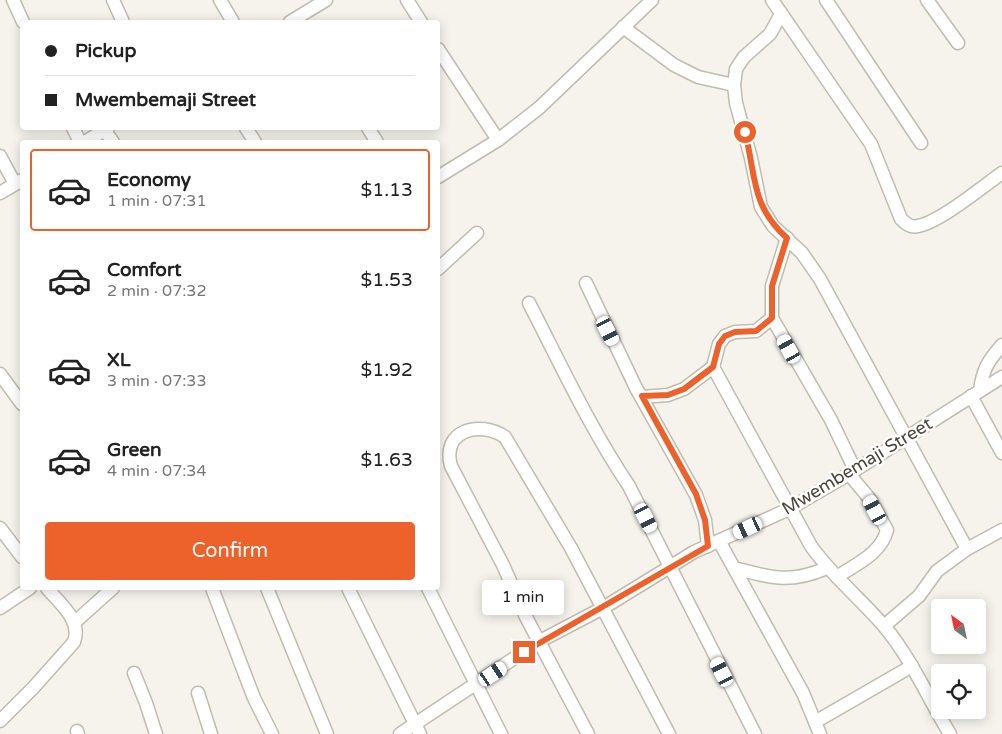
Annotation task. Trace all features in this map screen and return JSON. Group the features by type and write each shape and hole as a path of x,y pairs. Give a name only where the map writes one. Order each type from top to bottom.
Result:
{"street":[{"path":"13,0 22,20"},
{"path":"113,0 122,20"},
{"path":"220,0 232,20"},
{"path":"296,20 326,0"},
{"path":"407,0 420,20"},
{"path":"440,176 498,140 539,108 652,0"},
{"path":"772,0 871,144 901,219 908,226 917,227 934,219 1002,173"},
{"path":"826,0 921,143"},
{"path":"927,0 958,43"},
{"path":"781,14 770,34 744,57 736,69 734,85 736,103 751,158 761,207 773,226 787,238 820,279 908,436 967,549"},
{"path":"623,27 674,65 698,77 734,85"},
{"path":"440,52 498,140"},
{"path":"88,140 104,130"},
{"path":"0,156 20,182 0,193"},
{"path":"440,267 478,233"},
{"path":"787,238 772,286 772,318 831,420 852,472 887,530 884,541 876,550 837,577"},
{"path":"586,283 642,396 696,494 713,543 734,568 802,693 817,728 912,666"},
{"path":"529,303 607,453 629,486 755,734"},
{"path":"642,396 668,395 684,389 713,367 719,344 725,336 735,332 756,331 772,318"},
{"path":"1002,345 990,358 982,373 976,393 1002,453"},
{"path":"713,367 789,509 827,568 884,626 912,666 950,734"},
{"path":"0,374 20,401"},
{"name":"Mwembemaji Street","path":"400,734 418,729 477,684 540,641 603,608 713,543 789,509 852,472 1002,377"},
{"path":"588,734 526,617 503,565 451,466 448,456 452,446 458,435 469,429 496,430 506,437 534,483 603,608 669,734"},
{"path":"0,528 20,554"},
{"path":"884,626 919,596 936,571 967,549 1002,530"},
{"path":"734,568 787,579 811,575 827,568"},
{"path":"0,608 27,590"},
{"path":"0,721 33,688 74,642 77,632 75,622 49,590"},
{"path":"75,622 111,590"},
{"path":"213,590 254,698 272,734"},
{"path":"268,590 327,734"},
{"path":"349,590 418,729"},
{"path":"429,590 501,734"},
{"path":"134,673 156,734"},
{"path":"198,693 211,734"}],"route":[{"path":"524,652 540,641 603,608 694,552 708,546 705,520 696,494 642,396 668,395 684,389 713,367 719,344 725,336 735,332 746,333 756,331 772,318 772,286 787,238 773,226 761,207 745,132"}]}
